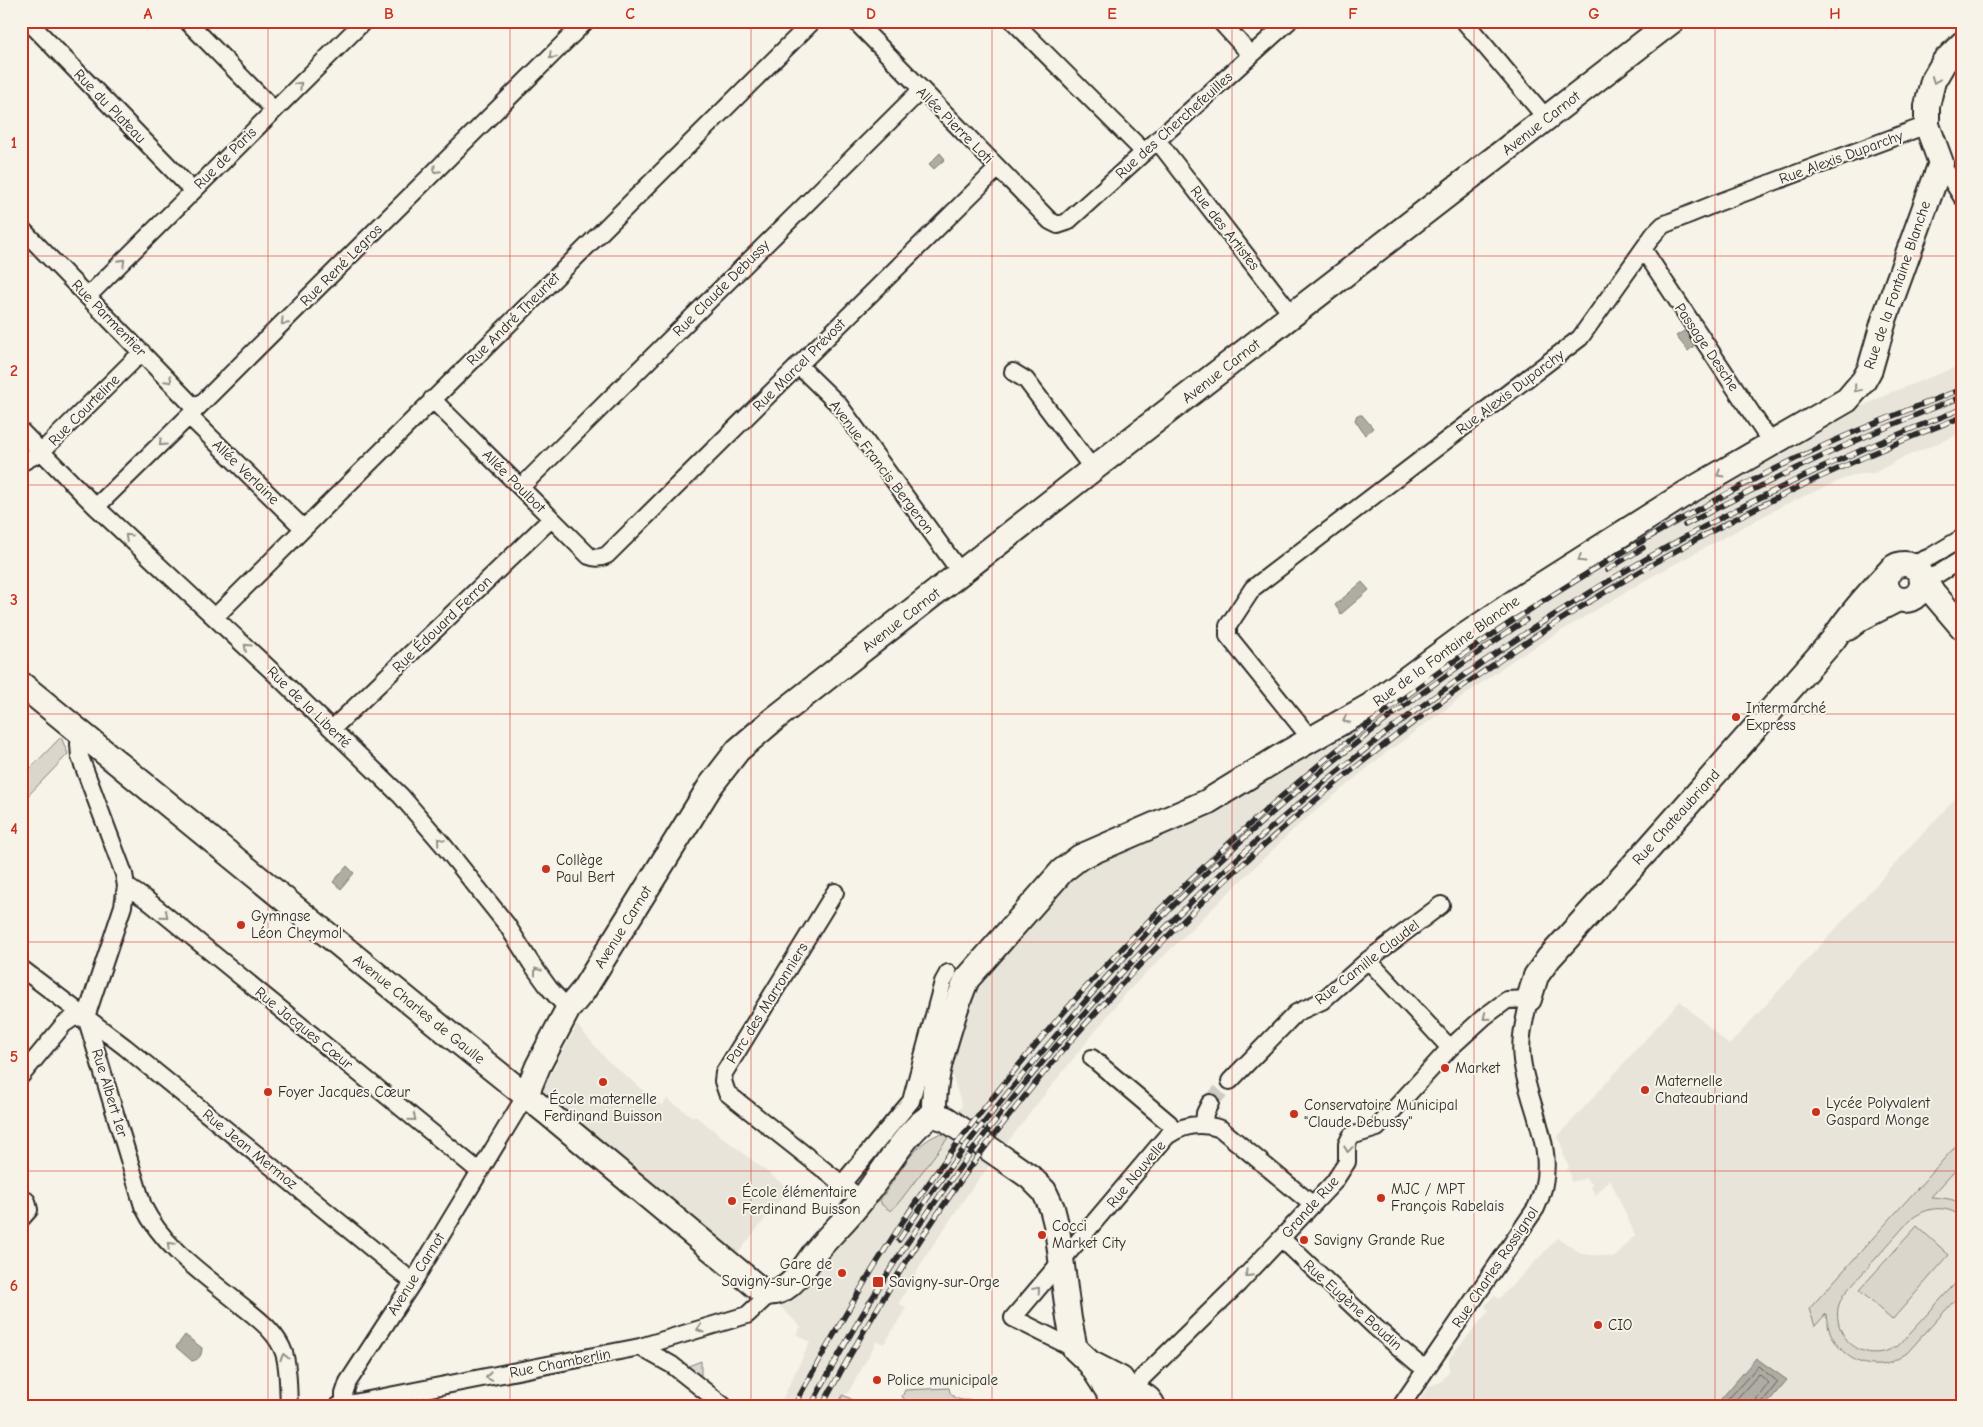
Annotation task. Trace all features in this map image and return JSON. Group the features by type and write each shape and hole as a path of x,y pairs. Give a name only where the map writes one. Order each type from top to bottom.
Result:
{"street":[{"name":"Rue du Plateau","path":"28,21 193,190"},
{"path":"186,21 274,110"},
{"name":"Rue de Paris","path":"88,296 364,21"},
{"name":"Rue René Legros","path":"96,507 586,21"},
{"name":"Rue André Theuriet","path":"214,617 813,21"},
{"name":"Allée Pierre Loti","path":"855,21 920,90 1050,221 1058,225"},
{"path":"1013,21 1144,152"},
{"path":"1220,21 1251,55"},
{"name":"Rue des Cherchefeuilles","path":"1058,225 1067,222 1288,21"},
{"path":"1464,21 1488,47 1547,119"},
{"name":"Avenue Carnot","path":"341,1405 348,1382 412,1282 526,1095 538,1066 568,1009 582,991 711,785 738,750 773,720 1093,469 1672,21"},
{"path":"1962,44 1944,62 1933,81 1927,106 1927,125 1941,163 1962,197"},
{"name":"Rue Claude Debussy","path":"521,487 920,90"},
{"name":"Rue Alexis Duparchy","path":"1312,739 1231,641 1227,631 1230,620 1253,588 1580,338 1654,234 1663,225 1927,125"},
{"name":"Rue des Artistes","path":"1157,140 1293,316"},
{"name":"Rue de la Fontaine Blanche","path":"934,1115 933,1096 938,1067 960,995 967,979 1054,878 1070,864 1088,854 1207,802 1370,706 1466,635 1516,601 1688,492 1841,404 1852,395 1870,369 1885,318 1941,163"},
{"name":"Rue Marcel Prévost","path":"598,558 607,555 998,168"},
{"name":"Rue Parmentier","path":"21,228 142,352 193,412"},
{"name":"Passage Desche","path":"1643,249 1772,444"},
{"name":"Rue Courteline","path":"21,463 41,452 142,352"},
{"name":"Avenue Francis Bergeron","path":"798,366 839,405 961,573"},
{"path":"1013,372 1026,380 1093,469"},
{"name":"Allée Poulbot","path":"432,399 589,556 598,558"},
{"name":"Allée Verlaine","path":"193,412 303,528"},
{"name":"Rue de la Liberté","path":"21,431 96,507 401,796 507,925 548,988 568,1009"},
{"name":"Rue Édouard Ferron","path":"332,729 551,519"},
{"path":"1916,573 1957,542"},
{"path":"1916,573 1938,574 1962,559"},
{"path":"1906,564 1916,573 1962,628 1929,607 1893,597 1887,588 1888,573 1896,566 1906,564"},
{"name":"Rue Chateaubriand","path":"1529,999 1536,976 1549,958 1833,640 1844,623 1888,573"},
{"path":"1903,599 1920,591 1916,573"},
{"name":"Rue Chateaubriand","path":"1833,640 1861,618 1903,599"},
{"name":"Avenue Charles de Gaulle","path":"21,684 526,1095 762,1291 772,1286"},
{"path":"21,1076 64,1024 73,1018 86,1017 123,906 126,886 124,874 80,757 79,744 84,735"},
{"name":"Rue Jacques Cœur","path":"126,886 147,900 480,1172"},
{"name":"Parc des Marronniers","path":"835,892 724,1073 723,1082 728,1093 862,1200"},
{"name":"Rue Camille Claudel","path":"1230,1082 1296,1013 1322,1001 1368,960 1441,905"},
{"path":"1368,960 1450,1048"},
{"name":"Rue Jean Mermoz","path":"21,968 125,1047 412,1282"},
{"path":"842,1184 911,1101 943,982 948,973"},
{"name":"Grande Rue","path":"1130,1401 1142,1378 1282,1239 1340,1175 1347,1162 1347,1144 1351,1136 1377,1128 1450,1048 1507,1000 1529,999"},
{"name":"Rue Charles Rossignol","path":"1401,1406 1536,1208 1544,1189 1547,1167 1544,1145 1522,1059 1522,1034 1529,999"},
{"name":"Rue Albert 1er","path":"86,1017 143,1206 150,1221 172,1248 258,1319 278,1341 286,1361 289,1406"},
{"path":"1092,1058 1169,1123 1174,1131"},
{"path":"1210,1103 1205,1113 1204,1124 1221,1129 1308,1201"},
{"path":"772,1286 788,1286 862,1200 916,1128 922,1121 934,1115 946,1119 998,1154 1030,1177 1044,1191 1052,1208 1069,1319 1082,1356 1121,1378 1130,1401"},
{"name":"Rue Nouvelle","path":"1082,1356 1013,1318 1161,1143 1174,1131 1183,1127 1204,1124"},
{"path":"21,1198 27,1201 29,1210 21,1219"},
{"name":"Rue Eugène Boudin","path":"1282,1239 1374,1327 1418,1363 1428,1368"},
{"path":"772,1286 792,1267 814,1254"},
{"name":"Rue Chamberlin","path":"341,1405 640,1347 747,1315 772,1286"},
{"path":"640,1347 672,1365 724,1406"}],"shaded area":[{"path":"1962,365 1962,433 1900,459 1874,473 1853,475 1784,505 1651,577 1513,660 1383,755 1294,829 1125,994 1033,1109 969,1192 926,1256 899,1303 906,1308 884,1344 877,1341 848,1393 843,1395 837,1406 779,1406 810,1342 796,1334 801,1327 775,1301 878,1192 892,1203 962,1106 950,1068 957,1039 969,1016 973,983 1073,868 1144,835 1643,530 1848,413 1892,392"},
{"path":"61,737 68,754 21,803 21,778"},
{"name":"Lycée Polyvalent Gaspard Monge","path":"1962,791 1962,1406 1416,1406 1429,1386 1441,1382 1449,1372 1449,1358 1489,1311 1485,1306 1494,1295 1499,1299 1558,1238 1582,1254 1615,1257 1635,1235 1610,1179 1596,1195 1591,1188 1592,1184 1586,1178 1572,1182 1567,1169 1569,1166 1565,1160 1558,1137 1560,1134 1680,1001 1729,1045"},
{"path":"577,1025 607,1060 662,1106 667,1099 693,1117 694,1115 789,1189 738,1253 541,1093"},
{"path":"939,1134 950,1135 900,1201 891,1211 882,1205 880,1200 913,1153 929,1139"},
{"path":"1962,1139 1962,1163 1931,1197 1951,1199 1962,1204 1962,1217 1949,1210 1936,1209 1922,1212 1910,1220 1844,1294 1838,1308 1840,1327 1843,1335 1856,1348 1873,1353 1885,1352 1898,1346 1962,1276 1962,1292 1907,1353 1882,1365 1870,1365 1851,1358 1836,1343 1831,1334 1826,1314 1815,1326 1809,1309"},
{"path":"1917,1226 1949,1255 1892,1320 1859,1290"},
{"path":"701,1361 701,1375 697,1378 686,1367"},
{"path":"949,1388 951,1395 954,1397 971,1400 971,1406 913,1406 902,1397 905,1390"},
{"path":"843,1395 865,1406 837,1406"}],"water":[{"path":"940,153 945,159 934,169 929,164"},
{"path":"1686,331 1694,346 1688,351 1676,336"},
{"path":"1357,415 1362,415 1373,428 1365,435 1355,420"},
{"path":"1362,582 1369,590 1341,614 1335,605"},
{"path":"347,866 354,873 341,889 333,882"},
{"path":"185,1335 202,1348 200,1357 197,1360 192,1361 176,1347"},
{"path":"1756,1358 1787,1380 1765,1406 1715,1406"}],"tunnel":[{"path":"1210,1103 1230,1081"}],"railway":[{"path":"794,1406 877,1262 947,1157 972,1124 1045,1034 1122,948 1204,867 1289,790 1378,717 1471,649 1568,586 1667,527 1772,470 1827,444 1962,389"},
{"path":"1685,525 1821,456 1891,425 1962,397"},
{"path":"811,1406 909,1240 1024,1084 1154,939 1297,805 1452,684 1615,577 1786,485 1962,409"},
{"path":"822,1406 861,1337 923,1235 992,1138 1088,1022 1193,911 1307,808 1428,712 1555,624 1687,545 1823,476 1962,417"},
{"path":"1607,570 1643,548"},
{"path":"899,1240 950,1167 1004,1097 1089,997 1170,909 1253,830 1340,756 1432,686 1526,620"}],"place":[{"name":"Intermarché Express","path":"1736,717"},
{"name":"Collège Paul Bert","path":"546,869"},
{"name":"Gymnase Léon Cheymol","path":"241,925"},
{"name":"Market","path":"1445,1068"},
{"name":"École maternelle Ferdinand Buisson","path":"603,1082"},
{"name":"Maternelle Chateaubriand","path":"1645,1090"},
{"name":"Foyer Jacques Cœur","path":"268,1092"},
{"name":"Lycée Polyvalent Gaspard Monge","path":"1816,1112"},
{"name":"Conservatoire Municipal \"Claude Debussy\"","path":"1294,1114"},
{"name":"MJC / MPT François Rabelais","path":"1381,1198"},
{"name":"École élémentaire Ferdinand Buisson","path":"732,1201"},
{"name":"Cocci Market City","path":"1042,1235"},
{"name":"Savigny Grande Rue","path":"1304,1240"},
{"name":"Gare de Savigny-sur-Orge","path":"842,1273"},
{"name":"Savigny-sur-Orge","path":"878,1282"},
{"name":"CIO","path":"1598,1325"},
{"name":"Police municipale","path":"877,1380"}]}
